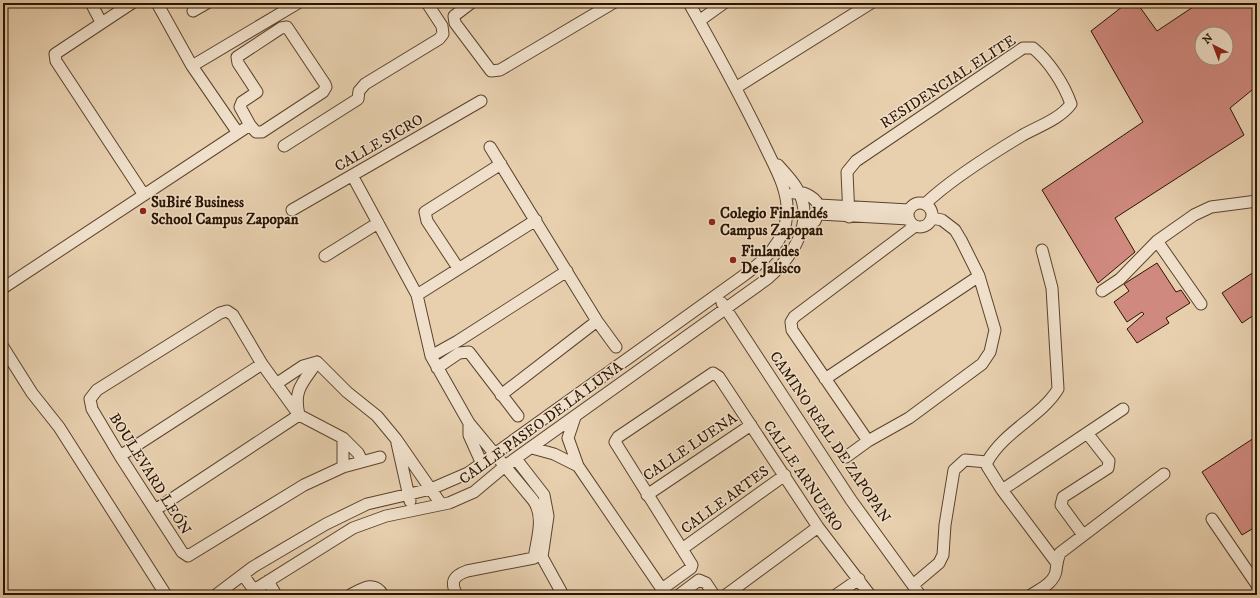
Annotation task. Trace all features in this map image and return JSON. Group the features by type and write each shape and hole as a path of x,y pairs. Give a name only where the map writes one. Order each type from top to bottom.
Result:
{"street":[{"path":"91,3 101,22"},
{"path":"132,3 60,48 55,54 56,61 144,195"},
{"path":"157,3 192,66 238,133"},
{"path":"193,11 206,3"},
{"path":"192,66 298,3"},
{"path":"284,146 358,99 359,91 364,84 439,39 443,34 442,26 427,3"},
{"path":"471,3 454,16 455,23 486,67 491,71 500,70 613,3"},
{"name":"CALLE PASEO DE LA LUNA","path":"689,3 737,88 770,156 786,197 787,214 785,229 779,241 756,267 468,473 431,490 407,494 367,504 326,524 253,567 243,575 256,593 268,581 353,528 386,516 441,504 474,492 505,466 575,417 778,269 788,258 801,232 803,209 798,192 791,180 770,156"},
{"path":"699,21 724,3"},
{"path":"737,88 871,3"},
{"path":"287,27 325,84 325,90 262,132 256,132 250,125 240,107 242,102 257,92 238,63 237,57 281,28 287,27"},
{"name":"RESIDENCIAL ELITE","path":"849,212 847,172 856,161 1023,48 1033,48 1042,55 1068,94 1071,104 1065,112 1022,136 943,188 925,204"},
{"name":"CALLE SICRO","path":"292,210 481,101"},
{"path":"3,288 250,125"},
{"path":"490,147 597,321 616,347"},
{"path":"458,268 427,221 425,212 500,164"},
{"path":"353,176 417,295 431,356 469,423 486,440 494,455 538,506 540,515 534,558 458,574 453,579 453,585 457,595"},
{"path":"786,197 798,192 815,199 819,210 813,224 801,232"},
{"path":"1102,291 1120,279 1157,241 1194,215 1211,207 1257,201"},
{"path":"819,210 911,218 923,227 927,225 932,218 931,210 925,204 916,204 911,218 794,317 791,322 792,330 868,441"},
{"path":"846,457 868,441 908,418 982,364 990,352 995,330 979,276 955,230 942,220 932,218"},
{"path":"417,295 536,220"},
{"path":"325,256 378,222"},
{"path":"1157,241 1201,304"},
{"path":"1042,250 1052,288 1058,389 1053,397 1006,436 987,462 987,466 1002,490 1056,562"},
{"path":"431,356 458,341 567,271"},
{"path":"825,379 979,276"},
{"name":"CAMINO REAL DE ZAPOPAN","path":"717,294 851,500 920,595"},
{"name":"BOULEVARD LEÓN","path":"343,467 304,485 188,556 182,552 120,456 92,409 90,399 97,390 220,313 227,311 233,315 262,364 299,415 343,438 358,453 362,461"},
{"path":"501,395 597,321"},
{"path":"438,368 459,353 469,352 518,416"},
{"path":"5,353 32,393 59,427 166,595"},
{"path":"625,360 634,374"},
{"path":"276,384 303,366 317,362"},
{"path":"155,510 299,415 296,402 298,391 317,362"},
{"path":"317,362 347,392 377,416 396,439 441,504"},
{"path":"120,456 262,364"},
{"name":"CALLE ARNUERO","path":"647,495 615,442 618,437 713,373 719,377 818,527 870,595"},
{"path":"1002,490 1123,409"},
{"path":"575,417 568,438 578,466 664,592 691,568 691,562 647,495"},
{"path":"469,423 469,435 482,464"},
{"name":"CALLE LUENA","path":"647,495 750,425"},
{"path":"1083,536 1061,505 1063,497 1108,468 1109,461 1087,432"},
{"path":"343,438 343,467 380,457"},
{"path":"396,439 407,494 414,510"},
{"path":"532,448 554,454 578,466"},
{"path":"516,459 544,495 548,516 542,558 564,595"},
{"path":"913,584 939,563 943,555 945,525 954,470 965,460 987,462"},
{"path":"1031,595 1048,584 1054,577 1056,562 1060,553 1164,474"},
{"name":"CALLE ARTES","path":"682,549 784,476"},
{"path":"1212,519 1257,585"},
{"path":"726,595 818,527"},
{"path":"216,595 243,575"},
{"path":"836,595 859,579"},
{"path":"679,595 699,580 706,583 714,595"},
{"path":"268,581 276,595"},
{"path":"350,595 369,586 376,587 382,594"}],"building":[{"path":"1127,3 1137,3 1157,31 1199,3 1257,3 1257,97 1252,90 1230,108 1244,135 1115,218 1135,252 1098,283 1042,190 1143,122 1091,31"},
{"path":"1157,263 1176,292 1181,290 1190,303 1166,318 1169,323 1137,343 1127,329 1144,314 1142,312 1127,322 1114,302 1129,291 1124,284"},
{"path":"1257,270 1257,313 1242,323 1222,293"},
{"path":"1257,436 1257,526 1242,535 1202,472"}],"place":[{"name":"SuBiré Business School Campus Zapopan","path":"143,211"},
{"name":"Colegio Finlandés Campus Zapopan","path":"712,222"},
{"name":"Finlandes De Jalisco","path":"733,260"}]}
